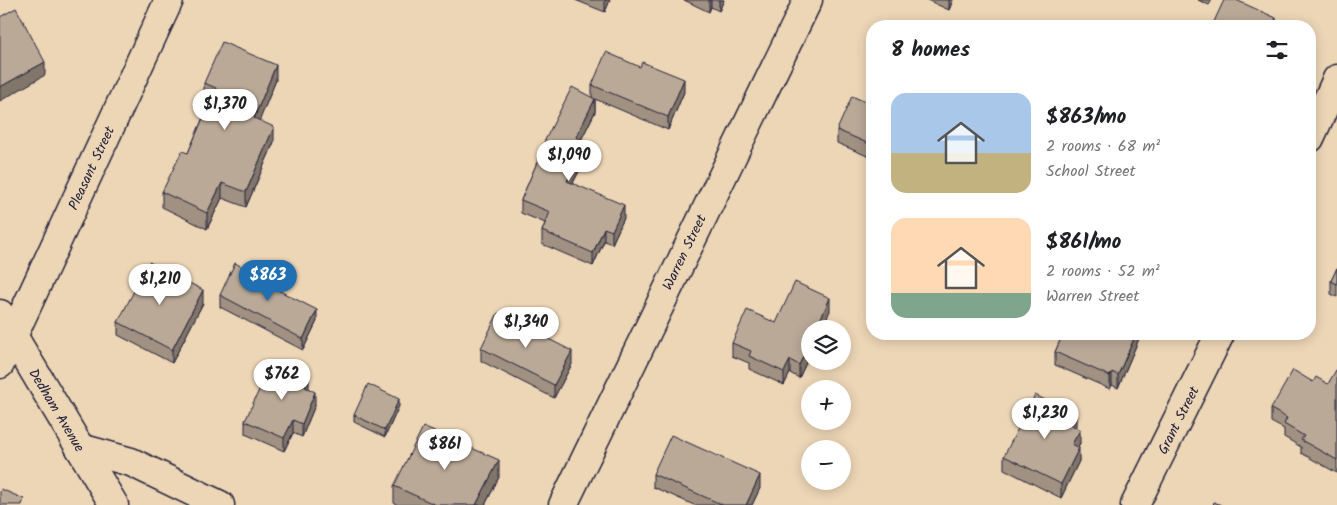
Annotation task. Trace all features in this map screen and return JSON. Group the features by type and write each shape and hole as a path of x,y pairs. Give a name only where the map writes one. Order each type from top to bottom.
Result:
{"street":[{"name":"Pleasant Street","path":"0,364 7,325 169,0"},
{"name":"Warren Street","path":"562,505 808,0"},
{"path":"1316,125 1337,79"},
{"name":"Dedham Avenue","path":"7,325 114,505"},
{"name":"Grant Street","path":"1136,505 1217,340"},
{"path":"80,448 131,462 220,505"}],"building":[{"path":"1224,0 1236,0 1276,18 1275,20 1215,20"},
{"path":"16,8 45,62 0,87 0,17"},
{"path":"222,42 276,65 254,118 274,127 246,192 222,183 207,213 162,192 182,151 188,153 216,88 204,83"},
{"path":"606,52 640,67 642,62 684,79 668,117 592,85"},
{"path":"572,87 595,99 576,137 587,143 567,181 624,205 612,231 604,228 593,253 542,231 550,212 521,200 541,153 539,152"},
{"path":"852,96 866,102 866,142 837,130"},
{"path":"149,262 203,290 172,350 118,322"},
{"path":"235,263 261,277 260,281 317,310 303,339 220,295"},
{"path":"1337,268 1337,284 1331,281"},
{"path":"795,282 830,298 820,320 801,320 801,361 799,365 790,360 784,372 749,356 751,351 732,343 747,310 776,323"},
{"path":"498,313 572,351 554,385 481,348"},
{"path":"1060,340 1133,340 1118,375 1112,372 1110,376 1055,352"},
{"path":"278,361 305,373 303,378 309,380 305,387 315,392 302,424 293,420 284,438 245,421 260,388 265,390"},
{"path":"1293,370 1313,382 1316,377 1328,384 1337,370 1337,460 1301,440 1304,436 1284,424 1287,418 1271,409"},
{"path":"368,384 399,399 385,430 354,415"},
{"path":"1035,395 1076,415 1071,425 1080,430 1072,444 1079,448 1061,484 1004,456"},
{"path":"423,427 499,460 476,505 436,505 394,486"},
{"path":"671,435 760,475 746,505 723,505 653,474"},
{"path":"1,489 24,499 22,505 0,505"}]}
